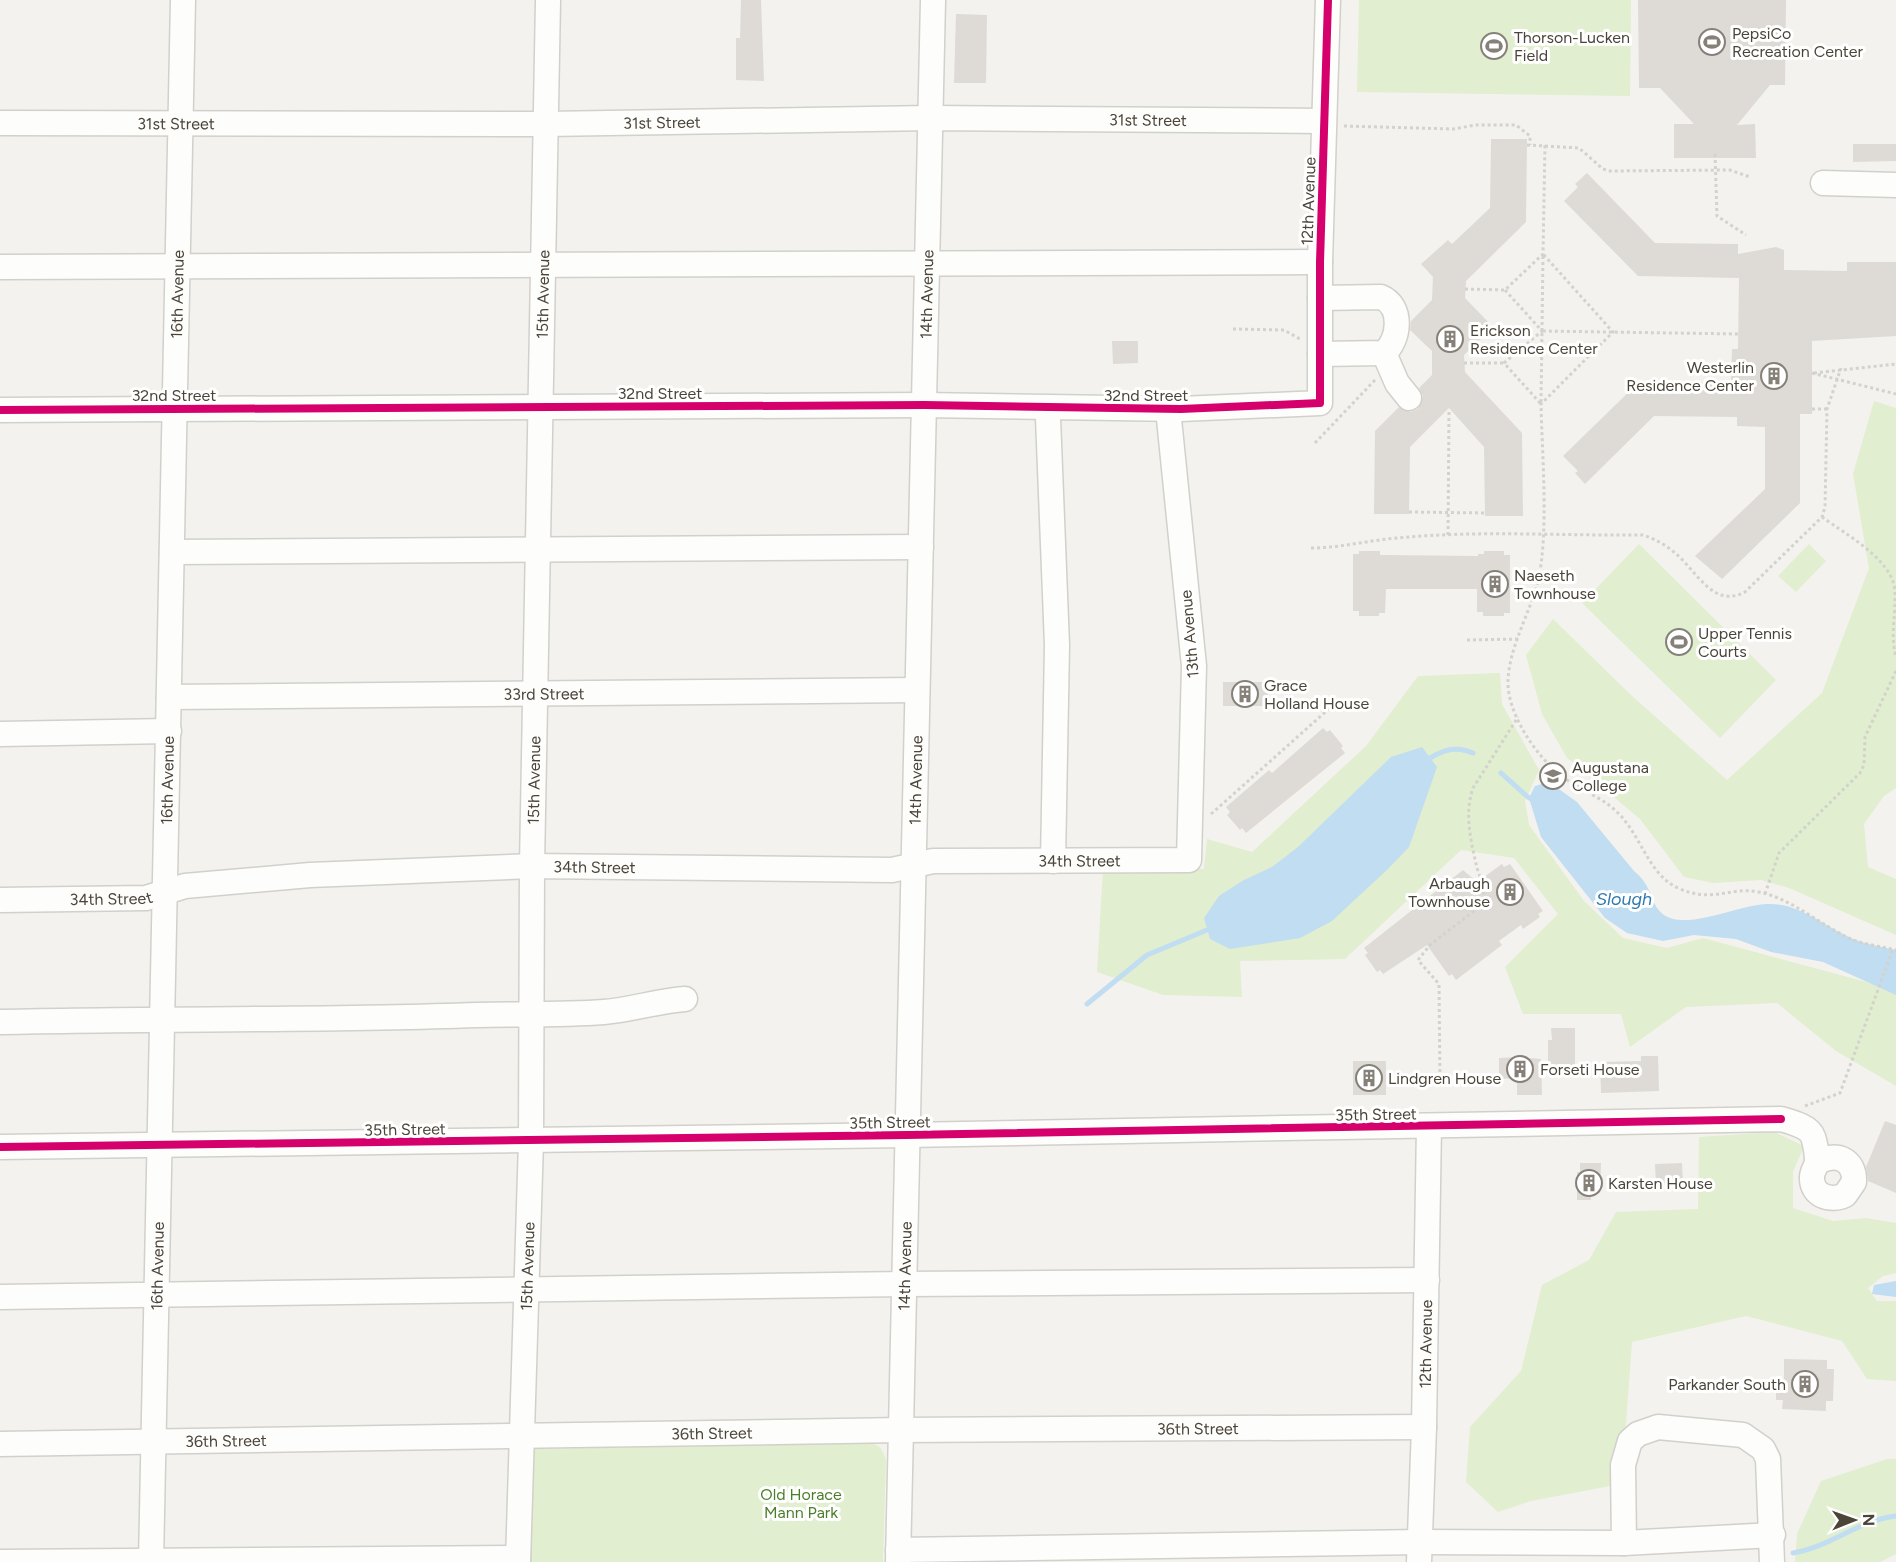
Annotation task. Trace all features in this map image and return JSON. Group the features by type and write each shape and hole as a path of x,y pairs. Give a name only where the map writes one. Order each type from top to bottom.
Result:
{"street":[{"name":"16th Avenue","path":"151,1561 183,0"},
{"name":"15th Avenue","path":"518,1560 520,1437 531,1141 532,866 548,0"},
{"name":"14th Avenue","path":"898,1556 933,0"},
{"name":"12th Avenue","path":"1320,403 1320,262 1328,0"},
{"name":"31st Street","path":"0,123 546,124 931,118 1324,123"},
{"path":"1823,183 1896,185"},
{"path":"0,267 1320,262"},
{"path":"1320,298 1381,297 1388,300 1396,312 1395,338 1386,359"},
{"path":"1320,352 1386,359"},
{"path":"1386,359 1409,398"},
{"name":"32nd Street","path":"0,410 924,405 1168,409 1320,403"},
{"name":"13th Avenue","path":"1168,409 1194,666 1189,860"},
{"path":"1048,418 1057,645 1053,861"},
{"path":"172,552 921,546"},
{"name":"33rd Street","path":"169,697 918,690"},
{"path":"0,734 169,731"},
{"name":"34th Street","path":"0,900 146,898 185,886 310,875 532,866 892,870 933,861 1189,860"},
{"path":"0,1022 163,1018 325,1020 531,1015 607,1011 656,1001 685,999"},
{"path":"1790,1114 1814,1137 1818,1162"},
{"name":"35th Street","path":"0,1147 907,1136 1429,1126 1790,1114"},
{"name":"12th Avenue","path":"1420,1552 1429,1126"},
{"path":"0,1297 905,1284 1427,1280"},
{"name":"36th Street","path":"0,1444 902,1430 1424,1426"},
{"path":"1624,1543 1623,1465 1630,1441 1638,1434 1658,1427 1743,1435 1764,1449 1770,1470 1768,1506 1773,1535 1772,1562"},
{"path":"898,1556 1420,1552 1773,1535"},
{"path":"0,1562 518,1560"}],"path":[{"path":"1324,123 1453,129 1476,125 1516,124 1530,136 1529,145 1579,148 1603,169 1610,171 1730,170 1750,177"},
{"path":"1545,145 1541,404 1542,536 1538,581 1508,680 1510,702 1544,758 1560,774 1598,796 1620,815 1640,842 1652,864 1676,887 1712,897 1746,891 1765,894 1856,941 1894,950 1840,1093 1790,1114"},
{"path":"1715,154 1717,216 1746,235"},
{"path":"1466,289 1505,290 1543,254"},
{"path":"1543,254 1613,332"},
{"path":"1505,290 1542,331"},
{"path":"1233,329 1284,330 1320,352"},
{"path":"1464,363 1504,363 1542,331 1739,334"},
{"path":"1541,404 1613,332"},
{"path":"1315,443 1386,359"},
{"path":"1504,363 1541,404"},
{"path":"1896,364 1841,368 1812,373 1896,394"},
{"path":"1311,548 1341,548 1396,538 1448,535 1643,535 1676,553 1712,591 1726,598 1735,597 1745,592 1822,517 1825,507 1827,410 1841,368"},
{"path":"1812,409 1827,410"},
{"path":"1448,535 1449,411"},
{"path":"1409,512 1485,513"},
{"path":"1822,517 1881,561 1890,573 1895,592 1892,630 1896,657"},
{"path":"1467,640 1519,639"},
{"path":"1765,894 1779,853 1860,773 1864,765 1865,737 1896,671"},
{"path":"1190,818 1209,816 1331,707"},
{"path":"1440,1084 1438,984 1418,960 1430,945 1484,904 1484,891 1471,839 1469,800 1473,788 1518,717"}],"green space":[{"name":"Thorson-Lucken Field","path":"1359,0 1631,0 1630,96 1357,92"},
{"path":"1874,401 1896,408 1896,788 1884,796 1864,824 1868,867 1896,879 1896,935 1789,888 1761,880 1713,883 1684,877 1640,819 1567,758 1542,714 1526,655 1553,619 1632,696 1727,780 1822,693 1869,568 1853,474"},
{"name":"Upper Tennis Courts","path":"1639,544 1776,680 1720,738 1582,603"},
{"path":"1809,544 1826,561 1796,592 1778,576"},
{"path":"1500,673 1502,704 1539,770 1525,801 1529,825 1584,901 1623,938 1667,948 1703,938 1896,990 1896,1086 1836,1051 1777,1003 1686,1007 1630,1047 1621,1014 1523,1014 1505,967 1558,914 1514,858 1461,850 1345,959 1240,961 1242,997 1163,995 1097,972 1103,869 1204,869 1207,839 1252,852 1366,746 1418,676"},
{"path":"1774,1132 1804,1146 1793,1172 1793,1208 1833,1221 1866,1218 1896,1223 1896,1273 1883,1276 1868,1288 1877,1301 1896,1301 1896,1381 1867,1379 1842,1341 1746,1316 1632,1342 1626,1424 1610,1486 1531,1501 1498,1512 1466,1482 1470,1427 1521,1371 1542,1285 1589,1260 1616,1212 1698,1209 1699,1137"},
{"name":"Old Horace Mann Park","path":"870,1443 881,1448 886,1460 883,1562 526,1562 529,1455 534,1449"},
{"path":"1887,1459 1896,1459 1896,1554 1880,1562 1795,1562 1797,1534 1821,1481"}],"water":[{"path":"1422,747 1437,767 1409,847 1332,921 1300,938 1230,949 1210,939 1204,918 1219,896 1244,880 1272,867 1298,847 1391,757"},
{"name":"Slough","path":"1549,782 1577,802 1645,883 1656,906 1664,915 1686,920 1714,916 1756,905 1780,905 1792,908 1856,940 1896,950 1896,995 1823,962 1771,952 1736,939 1694,935 1663,941 1627,933 1605,918 1541,837 1529,798 1535,786"},
{"path":"1896,1281 1896,1297 1872,1294 1874,1285"}],"building":[{"path":"741,0 761,0 764,81 736,80 736,38 740,38"},
{"name":"PepsiCo Recreation Center","path":"1638,0 1786,0 1785,85 1770,85 1737,125 1755,124 1756,158 1674,158 1674,124 1694,124 1660,88 1639,88"},
{"path":"956,14 987,15 986,83 954,83"},
{"name":"Erickson Residence Center","path":"1491,139 1527,139 1526,222 1466,281 1465,298 1493,327 1464,355 1465,372 1522,433 1523,516 1485,516 1484,447 1449,408 1410,447 1409,514 1374,514 1375,431 1399,407 1411,412 1418,409 1423,396 1419,388 1432,375 1432,351 1410,330 1411,321 1432,300 1433,277 1421,264 1448,240 1452,244 1490,208"},
{"path":"1853,144 1896,144 1896,161 1853,162"},
{"name":"Westerlin Residence Center","path":"1587,173 1655,243 1738,244 1738,254 1776,247 1784,250 1784,270 1847,271 1847,262 1896,262 1896,336 1812,341 1812,414 1800,414 1800,503 1722,579 1695,556 1765,489 1765,427 1737,426 1737,417 1654,416 1585,484 1575,473 1578,471 1563,456 1640,381 1731,383 1732,349 1738,349 1739,278 1638,276 1564,201 1578,187 1575,184"},
{"path":"1112,341 1138,341 1138,363 1113,364"},
{"path":"1359,551 1380,551 1380,555 1478,556 1478,554 1484,554 1484,551 1504,551 1504,555 1510,555 1510,613 1504,613 1504,616 1483,616 1483,612 1477,612 1477,589 1386,589 1385,613 1379,613 1379,616 1359,616 1359,611 1353,611 1353,554 1359,554"},
{"name":"Grace Holland House","path":"1223,682 1268,682 1268,706 1223,706"},
{"path":"1323,728 1327,732 1330,730 1343,746 1341,748 1345,753 1246,833 1242,828 1240,830 1227,815 1230,812 1226,807 1269,770 1272,773"},
{"path":"1502,864 1504,867 1510,864 1543,911 1538,914 1540,917 1523,929 1521,925 1499,941 1502,945 1456,980 1452,974 1449,976 1427,945 1383,974 1380,970 1377,972 1365,955 1368,953 1364,948 1463,870 1477,882"},
{"path":"1551,1028 1575,1028 1575,1070 1548,1070 1548,1040 1552,1040"},
{"path":"1641,1056 1658,1056 1659,1091 1601,1093 1600,1062 1641,1061"},
{"name":"Forseti House","path":"1499,1058 1541,1059 1542,1095 1517,1095 1517,1078 1499,1079"},
{"name":"Lindgren House","path":"1353,1061 1386,1061 1386,1095 1353,1095"},
{"path":"1885,1121 1896,1125 1896,1193 1868,1181 1866,1167"},
{"name":"Karsten House","path":"1580,1163 1601,1163 1600,1193 1591,1193 1591,1200 1577,1200 1577,1172 1580,1172"},
{"path":"1682,1163 1683,1185 1656,1185 1655,1164"},
{"name":"Parkander South","path":"1784,1359 1827,1360 1827,1369 1834,1369 1833,1401 1826,1401 1826,1411 1782,1409 1783,1400 1776,1400 1776,1379 1784,1379"}],"waterway":[{"path":"1430,758 1451,750 1473,753"},
{"path":"1501,773 1529,798"},
{"path":"1087,1004 1147,955 1207,930"},
{"path":"1793,1553 1820,1545 1882,1518 1896,1516"}],"cycle path":[{"path":"0,410 924,405 1181,409 1320,403 1320,262 1328,0"},
{"path":"0,1147 907,1135 1781,1119"}],"place":[{"name":"PepsiCo Recreation Center","path":"1712,42"},
{"name":"Thorson-Lucken Field","path":"1494,46"},
{"name":"Erickson Residence Center","path":"1450,339"},
{"name":"Westerlin Residence Center","path":"1774,376"},
{"name":"Naeseth Townhouse","path":"1495,584"},
{"name":"Upper Tennis Courts","path":"1679,642"},
{"name":"Grace Holland House","path":"1245,694"},
{"name":"Augustana College","path":"1553,776"},
{"name":"Arbaugh Townhouse","path":"1510,892"},
{"name":"Forseti House","path":"1520,1069"},
{"name":"Lindgren House","path":"1369,1078"},
{"name":"Karsten House","path":"1589,1183"},
{"name":"Parkander South","path":"1805,1384"}]}
